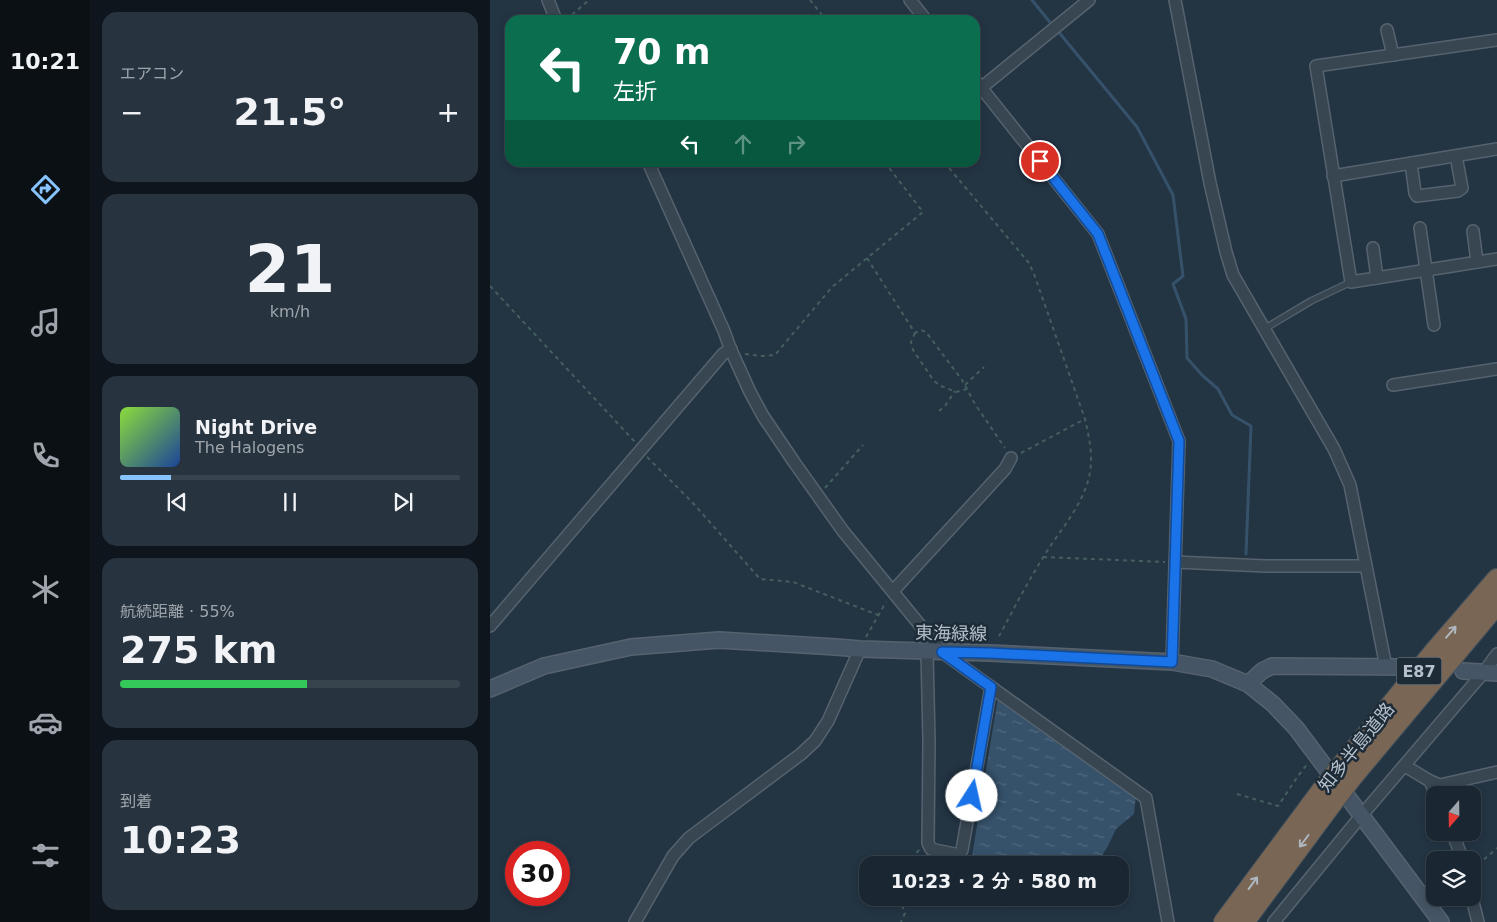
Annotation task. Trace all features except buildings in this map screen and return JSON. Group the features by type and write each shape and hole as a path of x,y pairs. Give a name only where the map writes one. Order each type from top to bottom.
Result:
{"highway":[{"name":"知多半島道路","path":"1244,922 1328,796 1428,660 1497,579"},
{"name":"知多半島道路","path":"1348,770 1497,604"},
{"name":"知多半島道路","path":"1224,922 1283,841 1328,796"}],"main road":[{"name":"東海緑線","path":"490,689 544,666 631,647 719,640 860,649 1172,662 1212,669 1248,684 1273,704 1296,728 1441,922"},
{"path":"1248,684 1262,671 1272,666 1408,667"},
{"path":"1463,672 1491,672"}],"street":[{"path":"548,0 554,15"},
{"path":"910,0 922,15"},
{"path":"980,83 1089,0"},
{"path":"1175,0 1210,183 1233,275 1334,449 1350,485 1386,667"},
{"path":"1387,30 1392,55"},
{"path":"1497,40 1316,66 1351,282 1497,259"},
{"path":"980,86 1098,234 1179,441 1172,662"},
{"path":"1333,176 1497,149"},
{"path":"1411,163 1417,196 1458,191 1462,188 1456,156"},
{"path":"650,167 731,350 763,416 843,531 894,592 934,652 991,687 1146,798 1168,922"},
{"path":"1420,228 1434,325"},
{"path":"1473,231 1478,262"},
{"path":"1373,248 1377,278"},
{"path":"490,626 723,354 731,350"},
{"path":"1393,385 1497,369"},
{"path":"894,592 1005,469 1011,458"},
{"path":"1175,562 1266,566 1366,566"},
{"path":"635,922 673,856 689,838 801,754 815,741 838,700 860,649"},
{"path":"934,652 929,713 928,844 931,849 958,855 962,850 991,687"},
{"path":"1274,922 1405,766 1491,672 1497,654"},
{"path":"1405,766 1440,785 1497,772"},
{"path":"1430,781 1432,786"},
{"path":"1474,906 1478,922"}],"lane":[{"path":"1264,329 1311,300 1351,282"}],"path":[{"path":"572,15 589,0"},
{"path":"810,0 822,15"},
{"path":"731,350 753,355 775,355 823,295 922,212 889,167"},
{"path":"948,167 1029,263 1085,419 1091,457 1090,472 1076,506 1043,557 990,653"},
{"path":"867,258 915,332 912,346 918,358 937,384 955,392"},
{"path":"490,286 641,450 692,502 760,579 793,582 878,615"},
{"path":"915,332 921,330 926,332 965,386 1011,458 1085,419"},
{"path":"965,386 984,367"},
{"path":"939,411 955,392 966,389"},
{"path":"818,496 863,445"},
{"path":"1043,557 1175,562"},
{"path":"860,649 878,615 894,592"},
{"path":"1237,794 1278,806 1298,776 1316,755"},
{"path":"913,856 928,844"},
{"path":"1481,862 1497,848"},
{"path":"902,906 905,913 902,922"},
{"path":"1003,906 1006,909"}],"water":[{"path":"998,697 1136,795 1134,814 1116,829 1102,856 972,856"}],"waterway":[{"path":"1032,0 1053,26"},
{"path":"1057,30 1137,127 1173,195 1183,276 1173,284 1186,319 1187,358 1218,389 1232,415 1251,426 1246,554"}],"route":[{"path":"972,796 991,687 942,652 1172,662 1179,441 1098,234 1040,161"}]}
